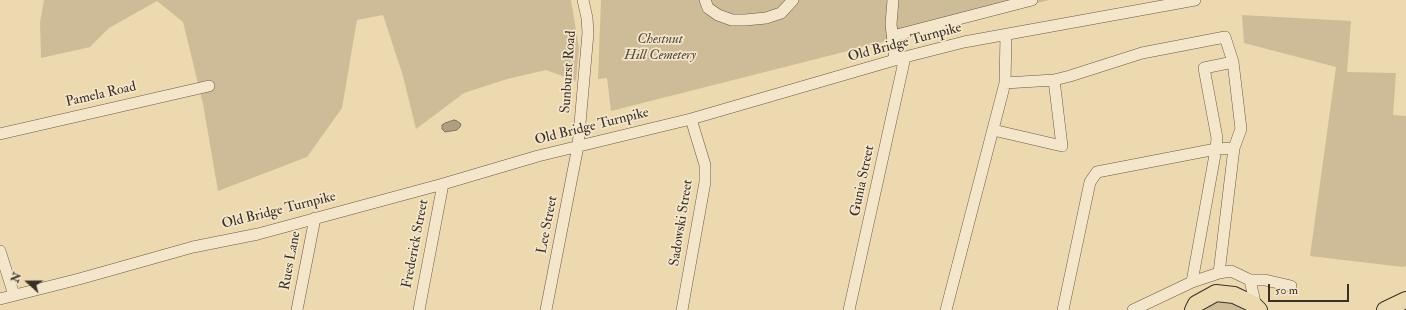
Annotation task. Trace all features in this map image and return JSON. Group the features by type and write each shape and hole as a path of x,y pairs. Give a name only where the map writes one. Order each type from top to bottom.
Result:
{"highway":[{"path":"1193,310 1196,304 1216,293 1234,295 1253,304 1258,309"},
{"path":"1385,310 1406,300"}],"street":[{"name":"Sunburst Road","path":"578,146 588,33 587,18 583,0"},
{"path":"705,0 708,8 718,15 732,20 766,18 781,13 793,0"},
{"name":"Gunia Street","path":"850,310 900,59 893,36 893,0"},
{"path":"893,36 1032,0"},
{"name":"Old Bridge Turnpike","path":"0,298 79,279 194,247 258,234 443,184 538,156 691,119 964,42 1195,0"},
{"path":"946,310 1005,83 1006,34"},
{"path":"1005,83 1054,80 1142,53 1225,37 1233,62 1241,129 1234,148 1219,273"},
{"path":"1192,282 1217,138 1204,68 1233,62"},
{"path":"993,130 1062,146 1054,80"},
{"name":"Pamela Road","path":"0,134 209,86"},
{"name":"Sadowski Street","path":"682,310 705,182 704,165 691,119"},
{"name":"Lee Street","path":"546,310 578,146"},
{"path":"1063,310 1090,182 1097,172 1216,149 1234,148"},
{"name":"Frederick Street","path":"419,310 443,184"},
{"name":"Rues Lane","path":"297,310 315,218"},
{"path":"0,251 14,295"},
{"path":"1138,309 1192,282 1219,273 1231,271 1250,280 1265,280 1291,286"},
{"path":"1250,280 1258,309"}],"green space":[{"path":"44,0 571,0 579,48 576,81 546,70 507,79 464,93 416,129 403,76 383,15 357,20 342,108 307,157 218,191 203,104 183,22 157,1 109,28 90,47 41,58 40,22"},
{"name":"Chestnut Hill Cemetery","path":"601,0 1049,0 611,111 607,78 598,79"},
{"path":"1242,15 1351,21 1347,72 1396,73 1393,115 1406,116 1406,266 1403,267 1310,256 1336,67 1244,43"},
{"path":"1224,301 1241,305 1247,310 1204,310 1210,305"}],"shaded area":[{"path":"454,120 461,124 457,130 445,132 442,129 442,125"}]}
